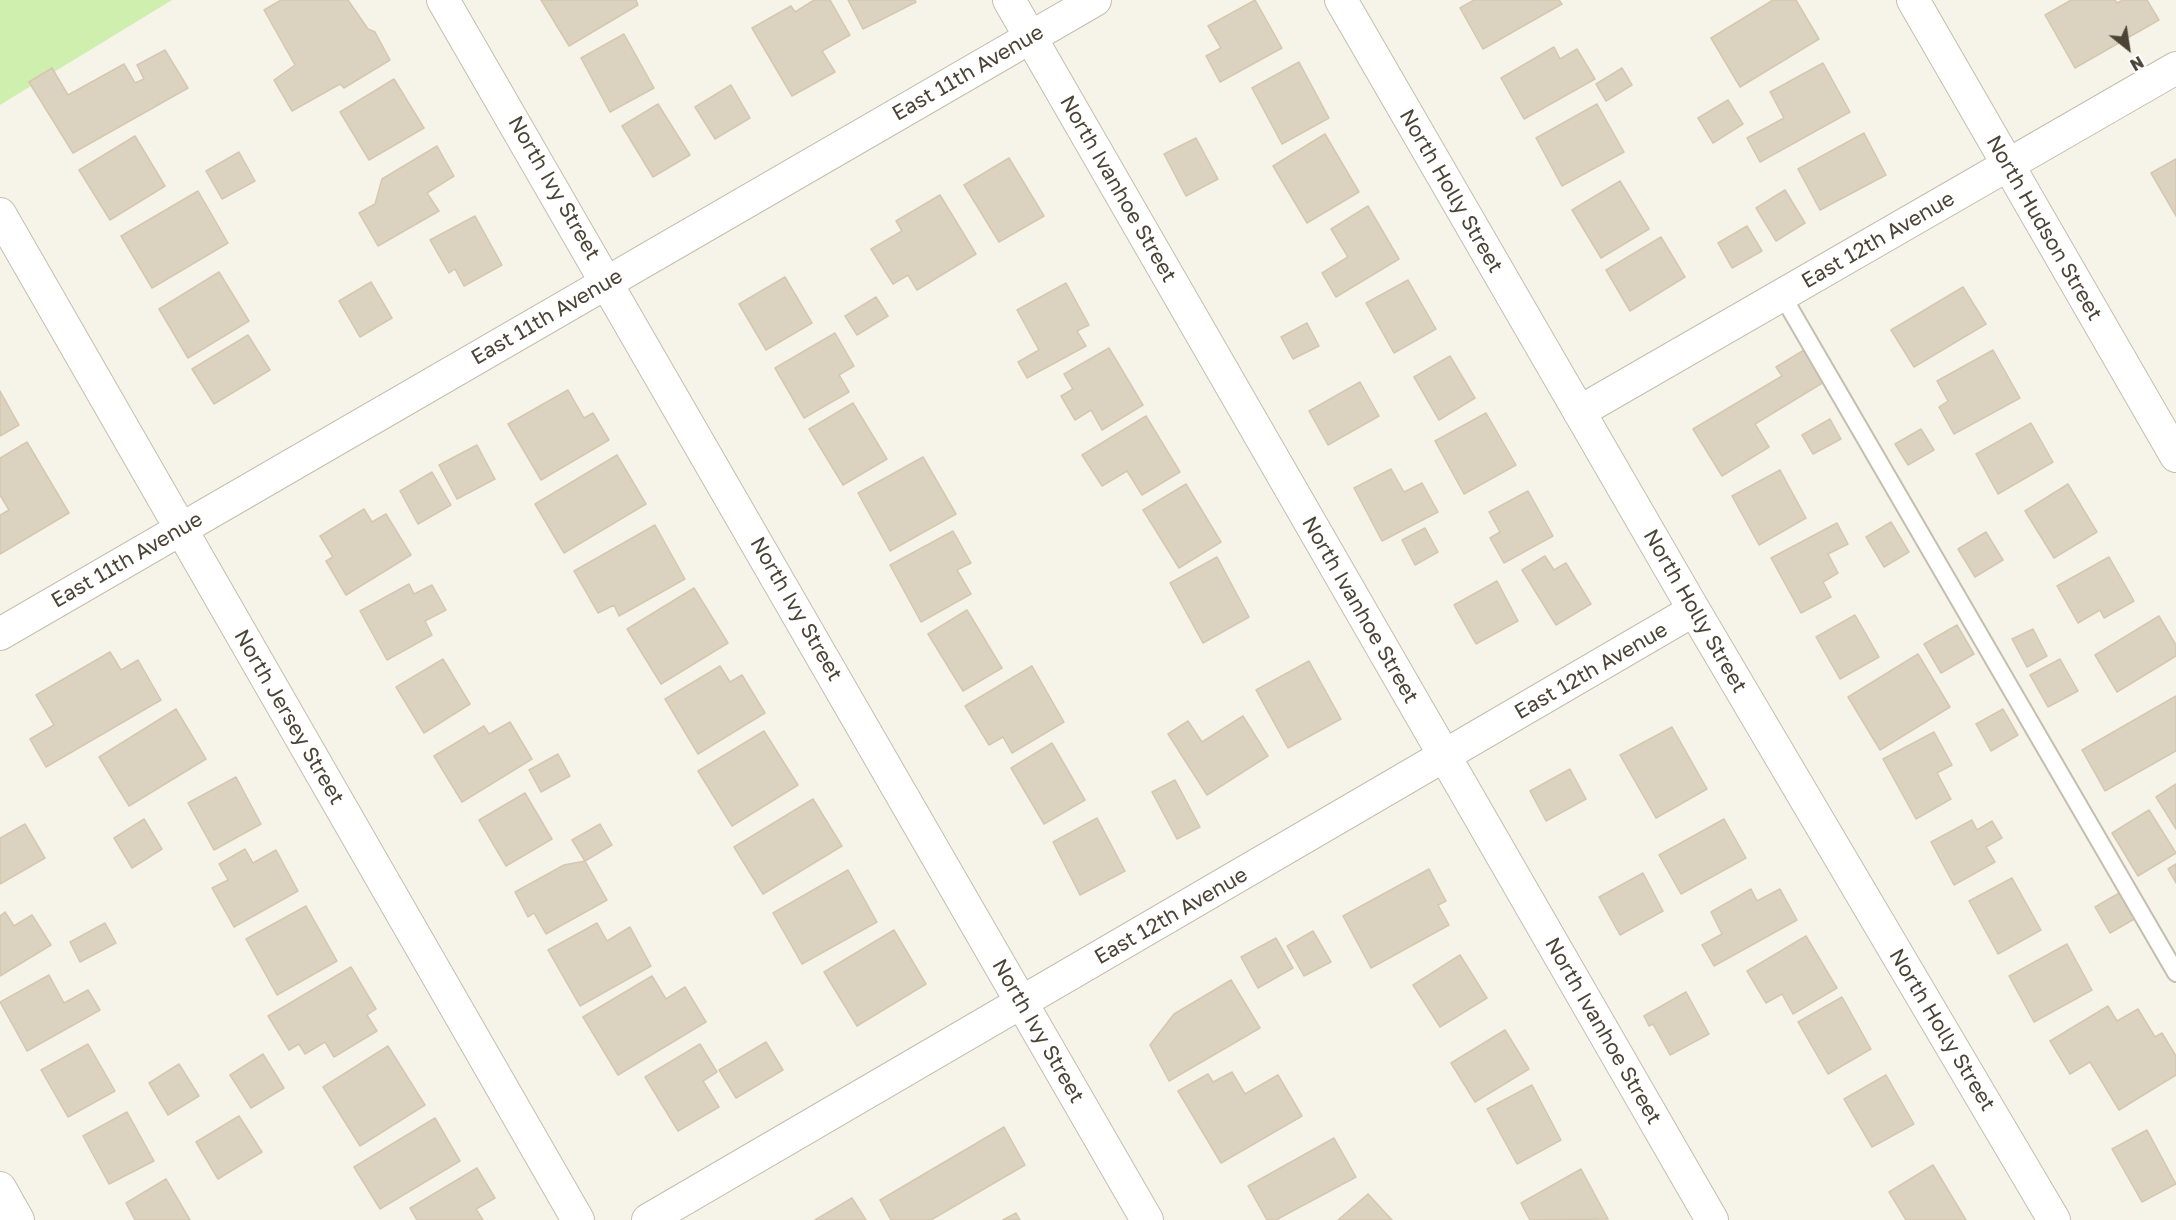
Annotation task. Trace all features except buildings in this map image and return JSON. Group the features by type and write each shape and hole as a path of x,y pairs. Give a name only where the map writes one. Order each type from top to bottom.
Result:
{"street":[{"name":"North Ivy Street","path":"443,0 608,282 1147,1220"},
{"name":"North Ivanhoe Street","path":"1008,0 1712,1220"},
{"name":"East 11th Avenue","path":"0,634 1095,0"},
{"name":"North Holly Street","path":"1341,0 1694,610 2054,1220"},
{"name":"North Hudson Street","path":"1913,0 2176,456"},
{"name":"East 12th Avenue","path":"1579,412 2176,68"},
{"name":"North Jersey Street","path":"0,214 578,1220"},
{"name":"East 12th Avenue","path":"648,1220 1694,610"},
{"path":"0,1188 18,1220"}],"lane":[{"path":"1782,295 2176,973"}],"green space":[{"path":"0,0 172,0 0,105"}]}
